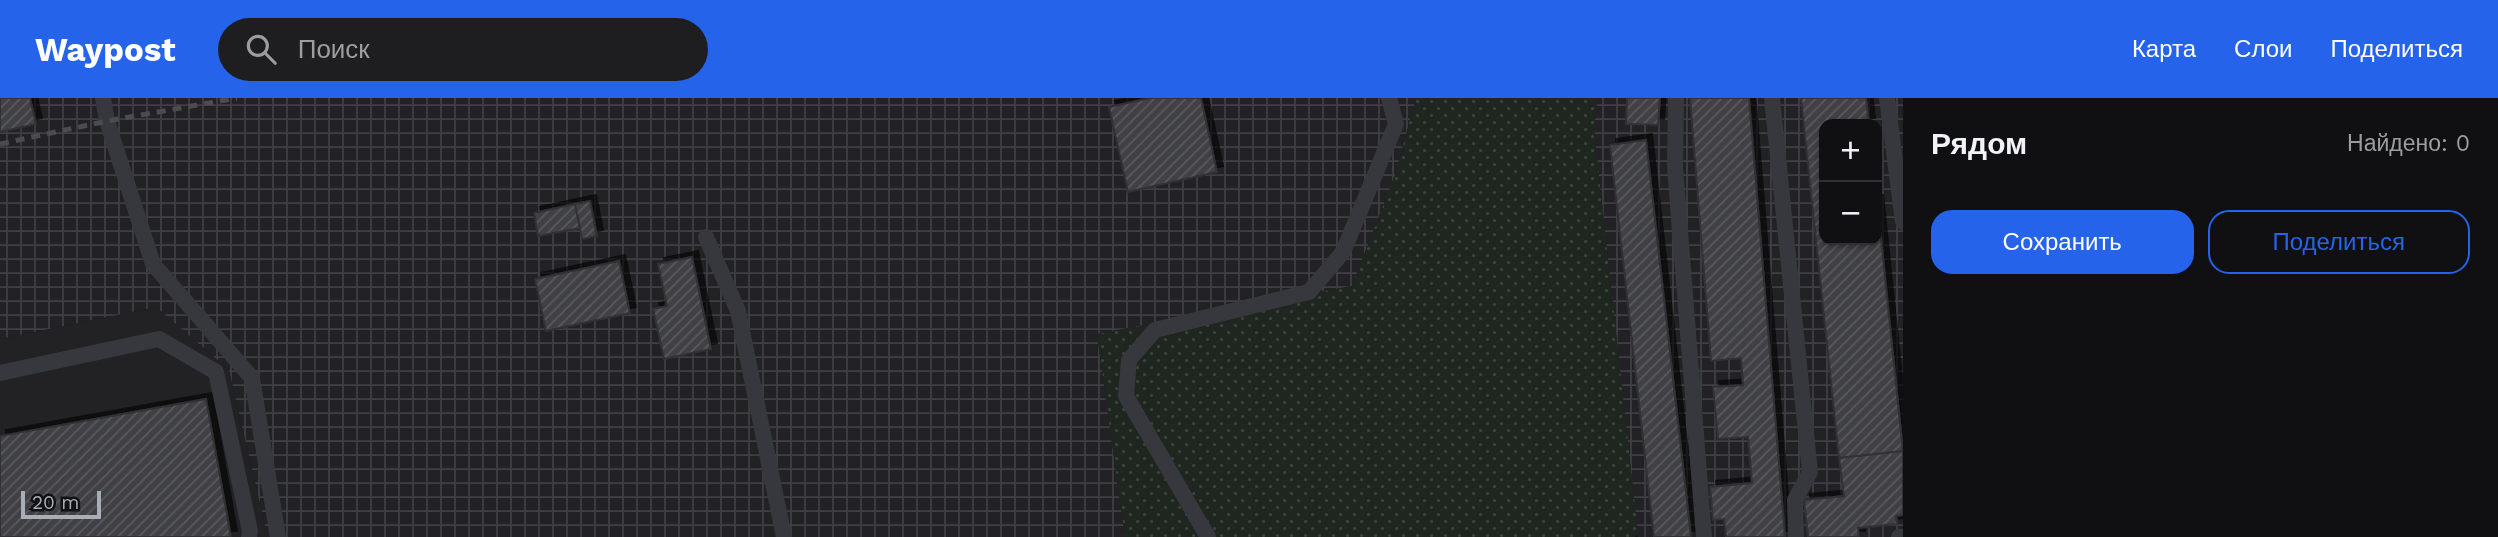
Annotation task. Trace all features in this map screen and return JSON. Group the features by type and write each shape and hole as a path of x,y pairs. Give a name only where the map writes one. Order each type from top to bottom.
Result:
{"lane":[{"path":"103,98 107,121 153,264 252,379 278,537"},
{"path":"1208,537 1126,396 1129,360 1155,330 1309,292 1343,252 1396,124 1390,98"},
{"path":"1676,98 1675,167 1704,537"},
{"path":"1772,98 1810,472 1795,500 1796,537"},
{"path":"1887,98 1903,222"},
{"path":"706,237 738,311 784,537"},
{"path":"0,373 159,339 216,372 250,531 249,537"}],"shaded area":[{"path":"0,98 1416,98 1395,175 1352,286 1097,334 1125,537 264,537 265,525 229,370 156,307 0,339"},
{"path":"1416,98 1597,98 1594,130 1638,534 1634,537 1125,537 1097,334 1352,286 1395,175"},
{"path":"1597,98 1903,98 1903,537 1638,537 1594,130"},
{"path":"156,307 229,370 265,525 264,537 0,537 0,339"}],"building":[{"path":"0,98 30,98 36,124 0,132"},
{"path":"1150,98 1201,98 1217,172 1128,192 1109,107"},
{"path":"1627,98 1660,98 1658,125 1626,124"},
{"path":"1690,98 1749,98 1785,537 1726,537 1724,519 1713,520 1710,487 1752,483 1748,437 1718,439 1713,387 1743,385 1741,358 1711,361"},
{"path":"1801,98 1866,98 1868,119 1819,119 1819,245 1882,245 1903,451 1839,458"},
{"path":"1646,140 1691,537 1654,537 1610,145"},
{"path":"590,201 597,236 582,239 575,204"},
{"path":"575,204 580,228 538,236 534,213"},
{"path":"692,257 711,349 664,359 653,309 667,306 658,264"},
{"path":"619,261 630,313 546,331 535,279"},
{"path":"206,399 231,537 0,537 0,436"},
{"path":"1903,451 1903,515 1896,516 1897,524 1858,528 1859,537 1808,537 1804,500 1844,496 1839,458"}],"railway":[{"path":"0,144 107,121 237,98"}]}
